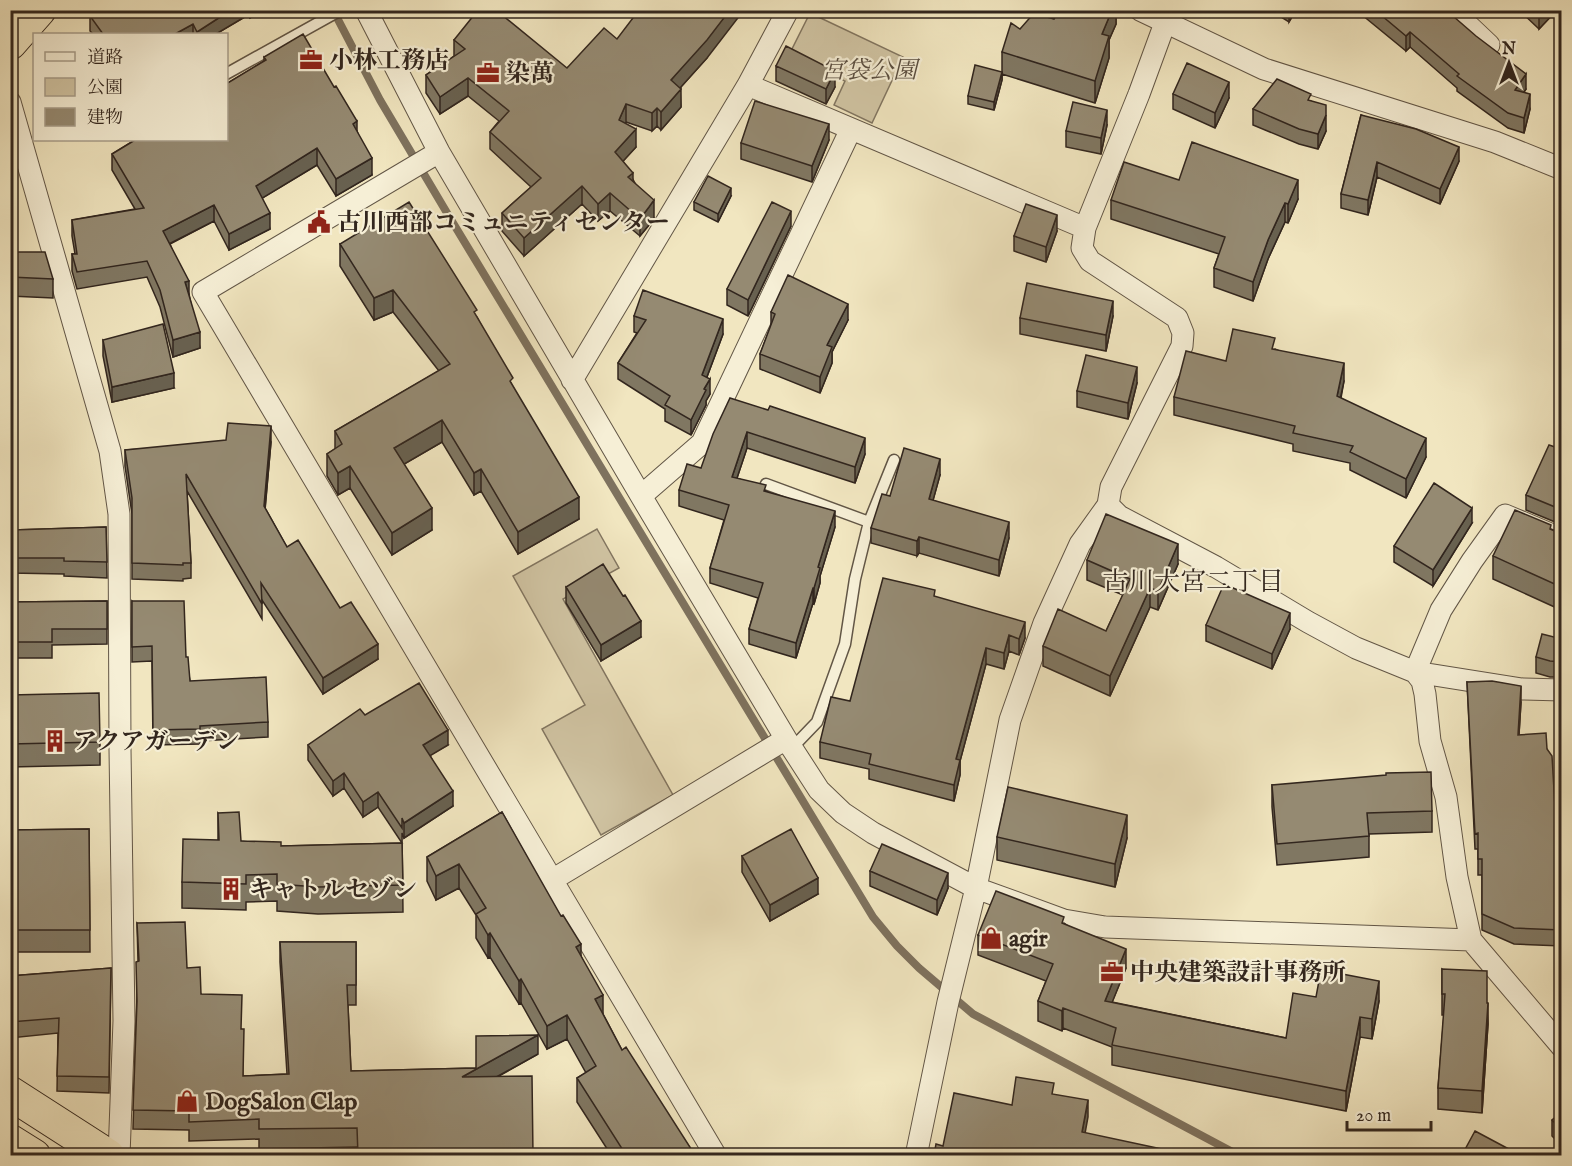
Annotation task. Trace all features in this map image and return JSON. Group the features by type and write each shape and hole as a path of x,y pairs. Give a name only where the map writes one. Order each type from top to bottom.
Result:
{"highway":[{"path":"10,43 39,10"},
{"path":"10,1094 108,1155"},
{"path":"10,1141 34,1155"}],"street":[{"path":"366,10 433,156 641,496 779,746 843,813 873,833 976,888 1064,920 1106,927 1471,940"},
{"path":"572,380 748,85 788,10"},
{"path":"1140,10 1169,17 1264,69 1495,142 1562,169"},
{"path":"1452,10 1489,45"},
{"path":"915,1155 950,993 976,888 1010,720 1044,623 1080,544 1108,505 1111,487 1182,346 1183,333 1177,318 1090,261 1083,248 1085,228 1169,17"},
{"path":"748,85 1085,228"},
{"path":"10,102 110,451 119,514 124,1021 118,1155"},
{"path":"641,496 702,443 851,129"},
{"path":"433,156 203,292 716,1155"},
{"path":"1108,505 1119,516 1216,567 1356,648 1415,672 1522,689 1562,690"},
{"path":"1415,672 1441,610 1505,515 1562,539"},
{"path":"1415,672 1422,681 1425,694 1430,741 1446,797 1457,877 1471,940 1562,1047"},
{"path":"552,880 779,746"}],"lane":[{"path":"228,73 340,10"},
{"path":"779,746 817,722 845,644 855,579 869,522 894,460"},
{"path":"766,484 869,522"}],"green space":[{"name":"宮袋公園","path":"810,13 903,57 872,123 834,105 845,81 789,55"},
{"path":"597,529 619,568 563,599 673,795 601,835 542,729 585,705 513,576"}],"building":[{"path":"99,10 231,10 197,32 193,24 177,33 102,33 90,16"},
{"path":"478,10 496,10 567,68 604,28 617,39 639,10 730,10 671,80 681,89 661,112 657,108 652,113 626,104 619,120 636,129 615,152 633,173 628,177 654,200 640,219 610,193 598,204 582,186 524,238 502,213 541,178 490,132 509,111 468,78 440,97 426,75 465,49 454,40"},
{"path":"1059,10 1112,10 1102,34 1109,36 1095,81 1002,52 1011,23 1020,29 1034,13 1054,19"},
{"path":"1375,10 1446,10 1526,74 1515,90 1530,94 1524,118 1508,113 1457,76 1459,74 1410,32 1406,36"},
{"path":"303,34 357,121 353,124 372,158 336,179 317,148 256,186 270,213 229,234 214,205 163,231 189,281 185,282 200,332 173,340 160,290 147,261 77,272 72,254 77,254 72,220 144,208 112,154 133,141 228,141 228,83 266,60 264,57"},
{"path":"786,46 835,71 826,89 776,66"},
{"path":"1187,63 1229,82 1215,113 1173,94"},
{"path":"975,65 1002,72 994,102 968,96"},
{"path":"1277,79 1311,94 1308,100 1326,105 1326,115 1318,134 1299,129 1253,109"},
{"path":"755,101 829,124 812,166 741,143"},
{"path":"1073,102 1107,110 1101,138 1066,131"},
{"path":"1361,115 1416,129 1459,147 1440,189 1377,162 1368,200 1341,194"},
{"path":"1192,142 1298,180 1268,240 1253,282 1214,268 1225,237 1111,200 1124,162 1179,180"},
{"path":"708,176 731,188 718,214 694,202"},
{"path":"409,202 477,310 474,312 513,378 510,381 579,497 518,532 481,469 474,473 442,420 394,448 432,508 392,533 350,466 338,473 327,454 342,444 335,431 450,364 393,290 374,298 340,244"},
{"path":"772,202 791,211 748,300 727,289"},
{"path":"1026,204 1057,215 1046,247 1014,236"},
{"path":"10,252 45,252 53,279 10,277"},
{"path":"788,275 848,304 827,345 832,347 820,377 760,354 775,314 771,312"},
{"path":"1027,283 1113,301 1106,335 1020,318"},
{"path":"643,290 723,319 702,375 710,379 691,420 665,405 670,396 618,363 646,320 634,316"},
{"path":"163,324 174,373 112,387 103,340"},
{"path":"1233,329 1275,338 1272,349 1344,363 1337,396 1426,438 1406,479 1350,452 1353,446 1293,433 1295,426 1174,397 1186,351 1226,361"},
{"path":"1086,355 1137,367 1128,403 1077,391"},
{"path":"730,398 768,410 770,406 865,438 855,467 747,432 732,477 766,485 764,491 835,511 796,643 749,629 763,583 710,568 729,505 679,490 687,464 701,468 713,434"},
{"path":"228,423 271,426 264,506 287,547 298,540 340,608 351,602 378,644 323,678 261,583 262,604 186,474 191,563 183,563 183,565 132,563 132,498 125,450 226,440"},
{"path":"1562,425 1562,507 1560,509 1526,495 1549,445 1555,447"},
{"path":"904,448 940,459 929,499 1009,522 999,560 919,537 917,541 871,528 882,494 890,496"},
{"path":"1434,483 1472,508 1433,570 1394,546"},
{"path":"1515,510 1551,525 1550,529 1562,534 1562,580 1559,586 1493,556"},
{"path":"1106,514 1178,544 1158,591 1150,588 1110,676 1043,646 1058,609 1106,631 1130,579 1087,560"},
{"path":"106,527 107,562 64,561 64,558 10,558 10,528 12,530"},
{"path":"603,564 641,621 601,645 566,587"},
{"path":"883,578 935,590 934,596 1025,622 1019,639 1009,635 1004,653 986,648 956,759 960,760 954,785 869,764 871,754 820,742 831,697 850,701"},
{"path":"1224,584 1290,613 1272,654 1206,625"},
{"path":"107,601 107,629 52,629 52,642 10,642 10,602"},
{"path":"132,601 184,601 186,657 188,657 190,681 266,677 268,722 200,726 200,729 153,730 152,646 132,647"},
{"path":"1542,634 1562,639 1562,662 1536,657"},
{"path":"1492,681 1521,686 1518,735 1546,733 1547,749 1552,756 1555,807 1562,807 1562,930 1514,928 1482,914 1482,859 1478,859 1478,833 1475,834 1467,682"},
{"path":"419,683 448,730 423,745 453,791 404,823 402,818 402,828 378,792 363,802 344,773 333,781 308,745 360,709 365,715"},
{"path":"99,693 100,742 10,744 10,695"},
{"path":"1431,772 1432,811 1367,813 1369,836 1277,844 1272,785 1386,775 1386,773"},
{"path":"1008,787 1127,815 1115,864 997,837"},
{"path":"239,812 241,841 281,842 281,846 402,843 403,885 318,887 277,884 277,874 246,875 246,884 182,882 183,839 219,840 218,813"},
{"path":"502,812 561,916 563,915 581,944 576,947 603,995 595,999 622,1050 626,1047 695,1155 677,1155 677,1152 672,1155 626,1155 577,1078 596,1066 567,1015 547,1026 521,979 519,981 476,914 486,908 459,864 436,876 427,857"},
{"path":"89,829 90,930 10,930 10,830"},
{"path":"791,829 818,878 770,905 742,856"},
{"path":"882,844 948,873 937,900 870,871"},
{"path":"996,891 1064,917 1062,923 1126,949 1105,1001 1286,1038 1293,993 1316,997 1321,970 1379,981 1372,1019 1360,1017 1346,1091 1112,1045 1116,1028 1038,1001 1053,964 978,935"},
{"path":"185,922 187,968 200,967 201,994 242,995 243,1076 289,1074 280,942 356,942 356,985 347,985 351,1071 476,1068 476,1036 538,1035 462,1077 532,1076 533,1155 358,1155 357,1128 259,1129 259,1119 189,1122 189,1111 133,1110 136,962 139,961 137,923"},
{"path":"111,968 109,1077 57,1076 59,1018 10,1022 10,976"},
{"path":"1442,969 1487,971 1488,1003 1482,1091 1438,1088 1445,994 1442,994"},
{"path":"1016,1077 1054,1083 1052,1094 1088,1100 1082,1132 1185,1154 934,1155 936,1144 943,1146 954,1093 1012,1105"},
{"path":"1562,1112 1562,1130 1552,1120"},
{"path":"1475,1131 1520,1155 1462,1155"}],"waterway":[{"path":"333,10 380,100 450,218 873,917 919,968 973,1014 1240,1156"}],"place":[{"name":"小林工務店","path":"311,60"},
{"name":"染萬","path":"488,73"},
{"name":"古川西部コミュニティセンター","path":"319,222"},
{"name":"アクアガーデン","path":"55,741"},
{"name":"キャトルセゾン","path":"231,889"},
{"name":"agir","path":"991,938"},
{"name":"中央建築設計事務所","path":"1112,972"},
{"name":"DogSalon Clap","path":"187,1101"}],"district":[{"name":"古川大宮二丁目","path":"1193,581"}]}
